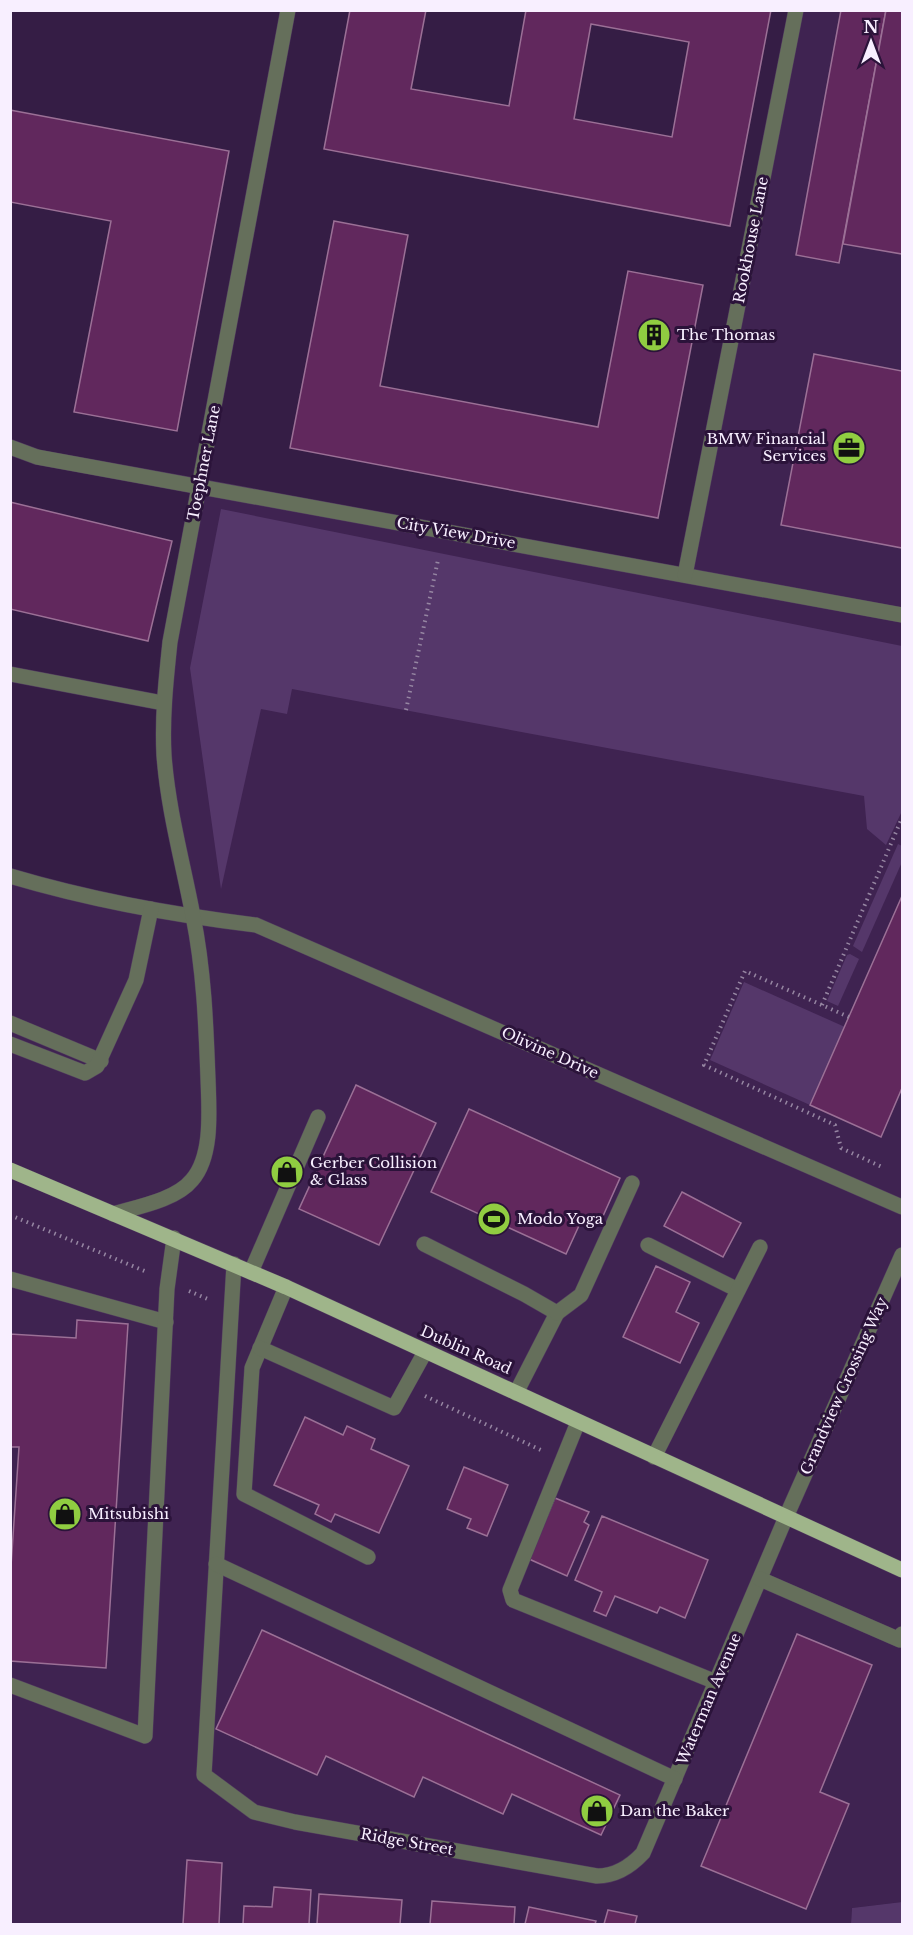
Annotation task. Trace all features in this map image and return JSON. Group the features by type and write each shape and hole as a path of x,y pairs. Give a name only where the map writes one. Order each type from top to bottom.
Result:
{"main road":[{"name":"Dublin Road","path":"10,1170 286,1287 903,1570"}],"street":[{"name":"Toephner Lane","path":"113,1214 182,1190 193,1180 201,1165 209,1132 202,978 164,756 163,703 170,642 288,10"},
{"name":"Rookhouse Lane","path":"685,575 796,10"},
{"name":"City View Drive","path":"10,447 37,457 903,615"},
{"path":"10,674 163,703"},
{"name":"Olivine Drive","path":"10,876 72,894 193,917 256,925 903,1207"},
{"path":"10,1044 85,1073 98,1066 136,980 151,909"},
{"path":"10,1023 101,1061"},
{"path":"251,1272 318,1117"},
{"path":"516,1393 557,1313 581,1295 632,1183"},
{"path":"10,1685 145,1736 166,1322 174,1238"},
{"path":"424,1244 525,1294 557,1313"},
{"path":"648,1245 738,1290"},
{"path":"654,1457 760,1247"},
{"name":"Grandview Crossing Way","path":"786,1517 903,1255"},
{"path":"234,1264 216,1564 675,1779"},
{"path":"10,1279 166,1322"},
{"path":"244,1494 252,1368 286,1287"},
{"path":"260,1348 394,1408 425,1352"},
{"path":"578,1422 510,1590 513,1600 716,1682"},
{"path":"220,1493 244,1494 368,1557"},
{"name":"Waterman Avenue","path":"620,1871 633,1864 643,1853 786,1517"},
{"name":"Ridge Street","path":"216,1564 204,1775 254,1812 295,1822 597,1876 607,1876 620,1871"},
{"path":"760,1579 901,1637"}],"path":[{"path":"406,710 438,560"},
{"path":"822,1005 903,818"},
{"path":"849,1017 745,971 704,1065 835,1125 842,1148 882,1167"}],"shaded area":[{"path":"796,11 902,11 902,1902 852,1908 851,1924 11,1924 10,876 193,917 163,703 199,486 685,575"},
{"path":"221,509 902,646 902,811 886,845 867,829 864,796 292,689 287,714 261,709 221,889 190,668"},
{"path":"898,844 902,846 902,862 862,952 853,946"},
{"path":"850,954 859,959 838,1006 827,1001 847,955"},
{"path":"744,982 845,1027 810,1105 710,1060"},
{"path":"902,1902 902,1924 851,1924 852,1908"}],"building":[{"path":"350,10 426,10 411,89 509,106 526,10 771,10 730,226 324,149","holes":["591,24 689,42 672,137 574,119"]},
{"path":"841,10 886,10 839,263 796,255"},
{"path":"886,10 902,10 902,254 843,244"},
{"path":"10,110 229,151 177,431 74,412 111,221 10,202"},
{"name":"The Thomas","path":"334,221 408,235 380,386 598,427 628,271 703,285 658,518 290,448"},
{"name":"BMW Financial Services","path":"814,354 902,371 902,548 781,525"},
{"path":"10,502 172,541 148,641 10,609"},
{"path":"902,896 902,1088 881,1137 810,1105"},
{"path":"356,1085 436,1123 379,1245 299,1209"},
{"path":"469,1109 620,1178 599,1225 583,1217 566,1254 431,1192"},
{"path":"682,1192 741,1223 723,1257 664,1226"},
{"path":"656,1266 690,1282 676,1312 699,1323 680,1363 623,1337"},
{"name":"Mitsubishi","path":"77,1320 128,1324 106,1668 10,1661 10,1581 19,1447 10,1447 10,1334 76,1338"},
{"path":"305,1417 343,1435 347,1426 375,1439 371,1449 409,1466 379,1533 335,1514 331,1522 315,1514 319,1505 274,1485"},
{"path":"464,1467 508,1485 487,1536 467,1528 471,1519 447,1509"},
{"path":"555,1498 589,1512 584,1522 589,1525 567,1576 529,1559"},
{"path":"602,1516 708,1560 685,1618 660,1607 657,1613 615,1596 606,1616 594,1611 602,1592 575,1580"},
{"path":"262,1630 620,1795 601,1835 512,1794 503,1814 423,1777 414,1797 326,1756 317,1775 216,1729"},
{"path":"797,1634 872,1665 820,1792 849,1804 806,1909 701,1866"},
{"path":"187,1860 222,1863 219,1924 183,1924"},
{"path":"274,1887 311,1890 309,1924 243,1924 244,1906 272,1907"},
{"path":"319,1894 402,1900 400,1924 317,1924"},
{"path":"432,1901 515,1907 514,1924 430,1924"},
{"path":"529,1907 596,1921 595,1924 525,1924"},
{"path":"608,1910 637,1916 635,1924 604,1924"}],"place":[{"name":"The Thomas","path":"654,335"},
{"name":"BMW Financial Services","path":"849,448"},
{"name":"Gerber Collision & Glass","path":"287,1172"},
{"name":"Modo Yoga","path":"494,1219"},
{"name":"Mitsubishi","path":"65,1514"},
{"name":"Dan the Baker","path":"597,1811"}]}
